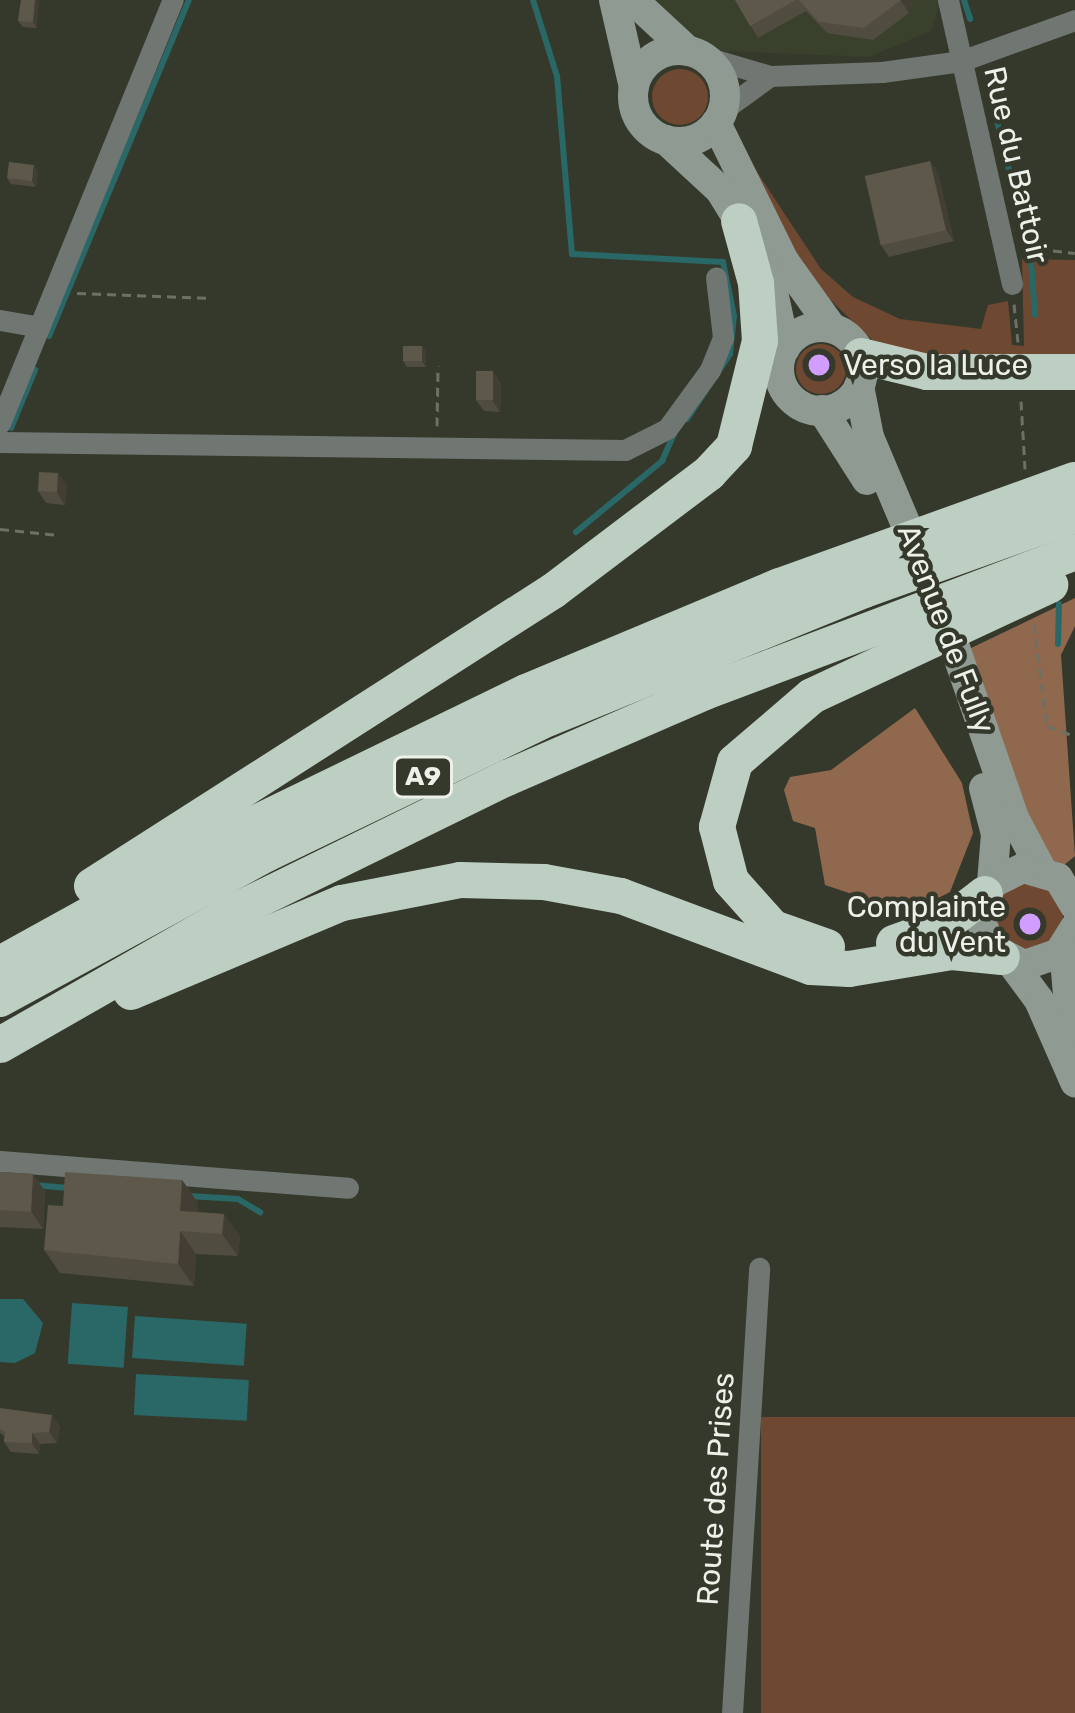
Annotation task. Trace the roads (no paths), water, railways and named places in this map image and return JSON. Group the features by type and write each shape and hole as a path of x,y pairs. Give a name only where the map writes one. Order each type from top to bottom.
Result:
{"highway":[{"path":"734,446 760,341 756,284 739,221"},
{"path":"0,947 568,581 677,500 734,446 783,363"},
{"path":"860,371 1075,372"},
{"name":"A9","path":"0,964 250,826 526,692 780,586 1075,480"},
{"name":"A9","path":"0,999 266,854 549,718 842,598 1075,515"},
{"path":"0,1046 233,912 507,778 705,692 1075,552"},
{"path":"988,888 946,924 889,944 801,942 756,914 731,881 718,838 722,796 748,744 796,705 1075,574"},
{"path":"0,1057 322,910 446,881 596,890 811,967 849,969 942,953 1006,960"}],"main road":[{"path":"614,0 641,122 704,172 739,221 777,290 783,363 798,403 822,410 842,405 860,371 784,261 720,116 721,77 634,0"},
{"path":"634,87 653,58 694,53"},
{"path":"666,140 694,140 720,116"},
{"path":"783,363 805,330 832,328"},
{"name":"Avenue de Fully","path":"860,371 874,472 1013,818 1041,869"},
{"name":"Avenue de Fully","path":"822,410 874,472"},
{"name":"Avenue de Fully","path":"954,669 992,814 981,929 1006,960"},
{"path":"988,888 1015,869 1041,869 1073,895"},
{"path":"1006,960 1040,963 1070,937"},
{"path":"1070,937 1075,1083"},
{"path":"1006,960 1039,1000 1075,1083"}],"street":[{"path":"0,423 173,0"},
{"name":"Rue du Battoir","path":"948,0 1012,284"},
{"path":"694,53 770,76 961,61 1075,20"},
{"path":"720,116 770,76"},
{"path":"0,442 610,452 659,435 719,351 716,277"},
{"path":"0,320 39,328"},
{"path":"0,1162 348,1188"},
{"name":"Route des Prises","path":"732,1713 759,1268"}],"water":[{"path":"0,1299 23,1299 43,1323 35,1353 15,1363 0,1362"},
{"path":"72,1303 128,1307 124,1368 68,1364"},
{"path":"135,1316 247,1324 244,1366 132,1358"},
{"path":"136,1374 249,1380 247,1421 134,1415"}],"waterway":[{"path":"49,336 189,0"},
{"path":"533,0 557,76 572,254 723,262 734,316 730,354 687,419"},
{"path":"964,0 970,19"},
{"path":"989,88 1024,231"},
{"path":"1031,261 1035,315"},
{"path":"11,428 35,370"},
{"path":"576,532 662,461 674,434"},
{"path":"1058,644 1059,604"},
{"path":"34,1185 68,1188"},
{"path":"189,1196 238,1199 260,1212"}],"place":[{"name":"Verso la Luce","path":"819,365"},
{"name":"Complainte du Vent","path":"1030,924"}]}
